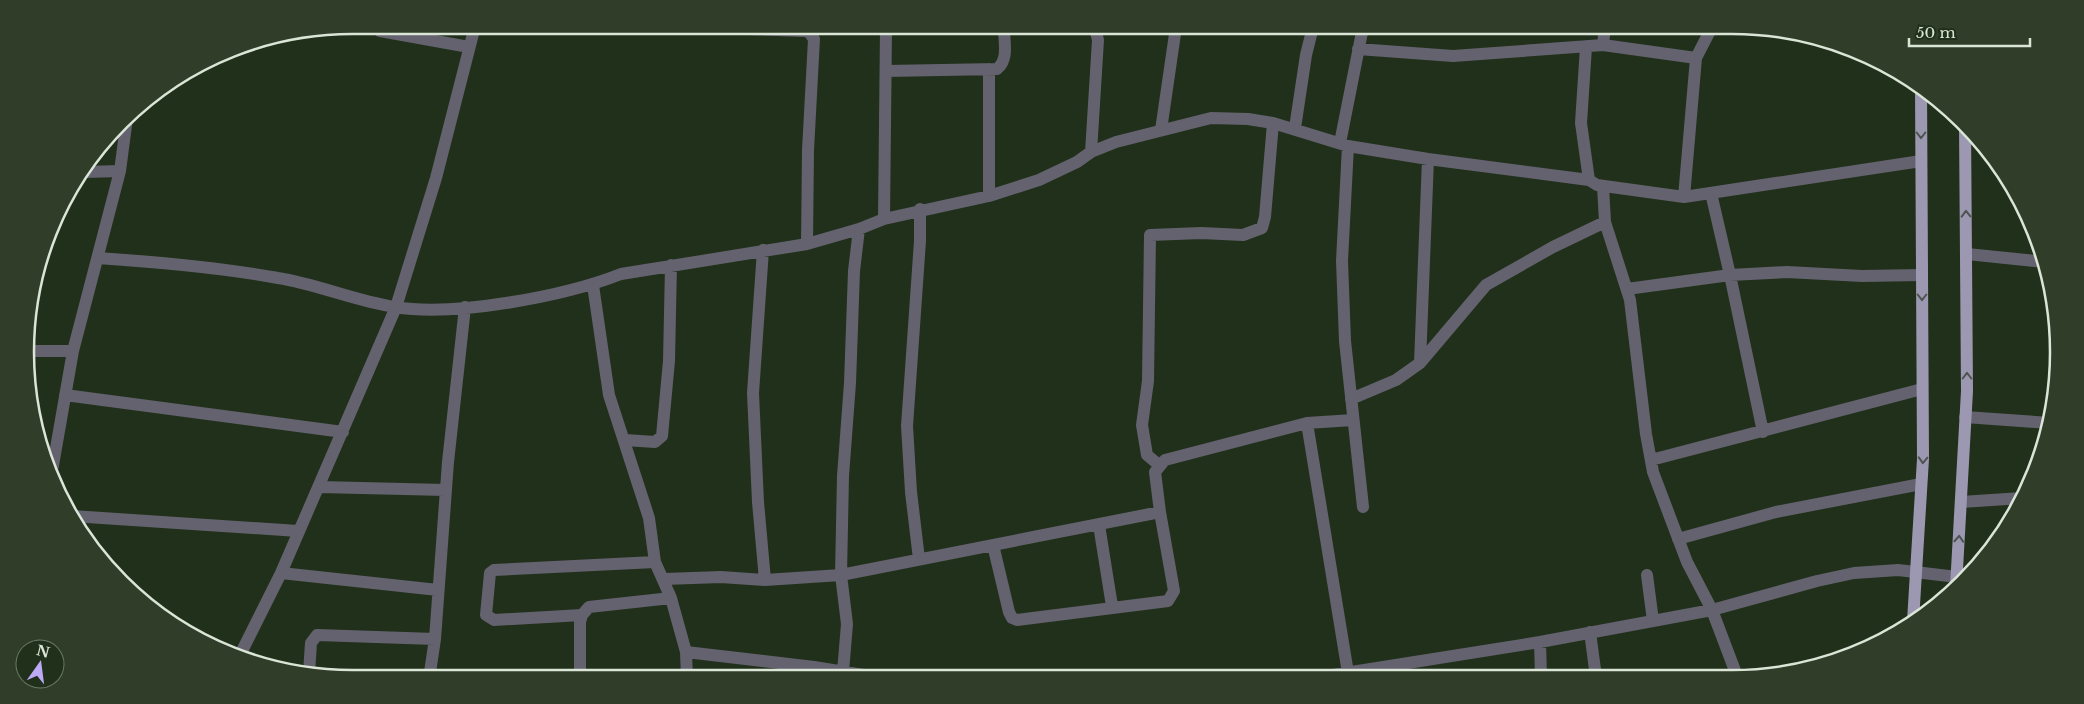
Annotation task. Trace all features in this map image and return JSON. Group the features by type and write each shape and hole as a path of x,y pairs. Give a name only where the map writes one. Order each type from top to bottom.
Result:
{"main road":[{"path":"1914,613 1922,484 1921,96"},
{"path":"1957,577 1965,417 1965,136"}],"street":[{"path":"398,34 469,46"},
{"path":"243,650 281,572 319,487 396,307 436,178 473,34"},
{"path":"807,244 808,150 814,39 810,34"},
{"path":"884,219 886,34"},
{"path":"886,71 996,69 1002,65 1005,56 1004,34"},
{"path":"1091,152 1098,40 1096,34"},
{"path":"1161,130 1175,34"},
{"path":"1295,128 1306,55 1311,34"},
{"path":"1361,34 1344,145 1342,261 1345,341 1363,507"},
{"path":"1603,45 1604,34"},
{"path":"1684,197 1696,58 1708,34"},
{"path":"1358,49 1454,56 1603,45 1696,58"},
{"path":"1586,47 1581,123 1589,180"},
{"path":"989,69 989,196"},
{"path":"98,258 186,264 280,278 396,307 486,306 593,285 621,274 807,244 859,229 884,219 989,196 1039,180 1077,162 1091,152 1116,142 1211,118 1273,122 1344,145 1428,159 1589,180 1603,186 1684,197 1921,161"},
{"path":"1159,465 1147,455 1142,424 1148,381 1150,235 1243,235 1262,228 1266,218 1273,122"},
{"path":"54,462 73,351 120,171 126,128"},
{"path":"1420,362 1428,159"},
{"path":"89,172 120,171"},
{"path":"1603,186 1605,222 1627,289 1635,329 1651,460 1658,487 1678,540 1712,610 1735,670"},
{"path":"1711,193 1763,432"},
{"path":"919,559 911,492 907,426 920,242 920,210"},
{"path":"1350,399 1396,380 1420,362 1486,285 1553,247 1605,222"},
{"path":"843,670 847,624 841,575 843,476 850,383 854,271 859,229"},
{"path":"763,250 753,393 758,502 765,580"},
{"path":"1966,254 2036,261"},
{"path":"625,440 655,442 662,436 669,361 672,266"},
{"path":"1627,289 1730,275 1787,272 1862,276 1922,275"},
{"path":"593,285 609,395 649,518 655,562 664,578 671,598 686,652 687,670"},
{"path":"430,670 435,638 446,490 464,307"},
{"path":"34,351 73,351"},
{"path":"1651,460 1922,389"},
{"path":"65,395 343,432"},
{"path":"1965,417 2042,422"},
{"path":"993,545 1012,618 1023,620 1112,606 1168,601 1174,591 1155,472 1159,465 1165,460 1308,423 1353,420"},
{"path":"1308,423 1354,670"},
{"path":"1678,540 1776,512 1922,484"},
{"path":"319,487 446,490"},
{"path":"1961,502 2014,499"},
{"path":"664,578 765,580 841,575 1160,512"},
{"path":"79,516 298,531"},
{"path":"1099,525 1112,606"},
{"path":"582,615 494,620 489,618 486,616 490,573 494,570 655,562"},
{"path":"1378,670 1712,610 1818,581 1882,569 1917,572 1953,581"},
{"path":"281,572 438,590"},
{"path":"1647,575 1653,621"},
{"path":"580,670 580,622 582,615 590,607 671,598"},
{"path":"1590,632 1595,670"},
{"path":"309,668 311,643 317,635 435,638"},
{"path":"1540,642 1541,670"},
{"path":"686,652 795,670"}]}
